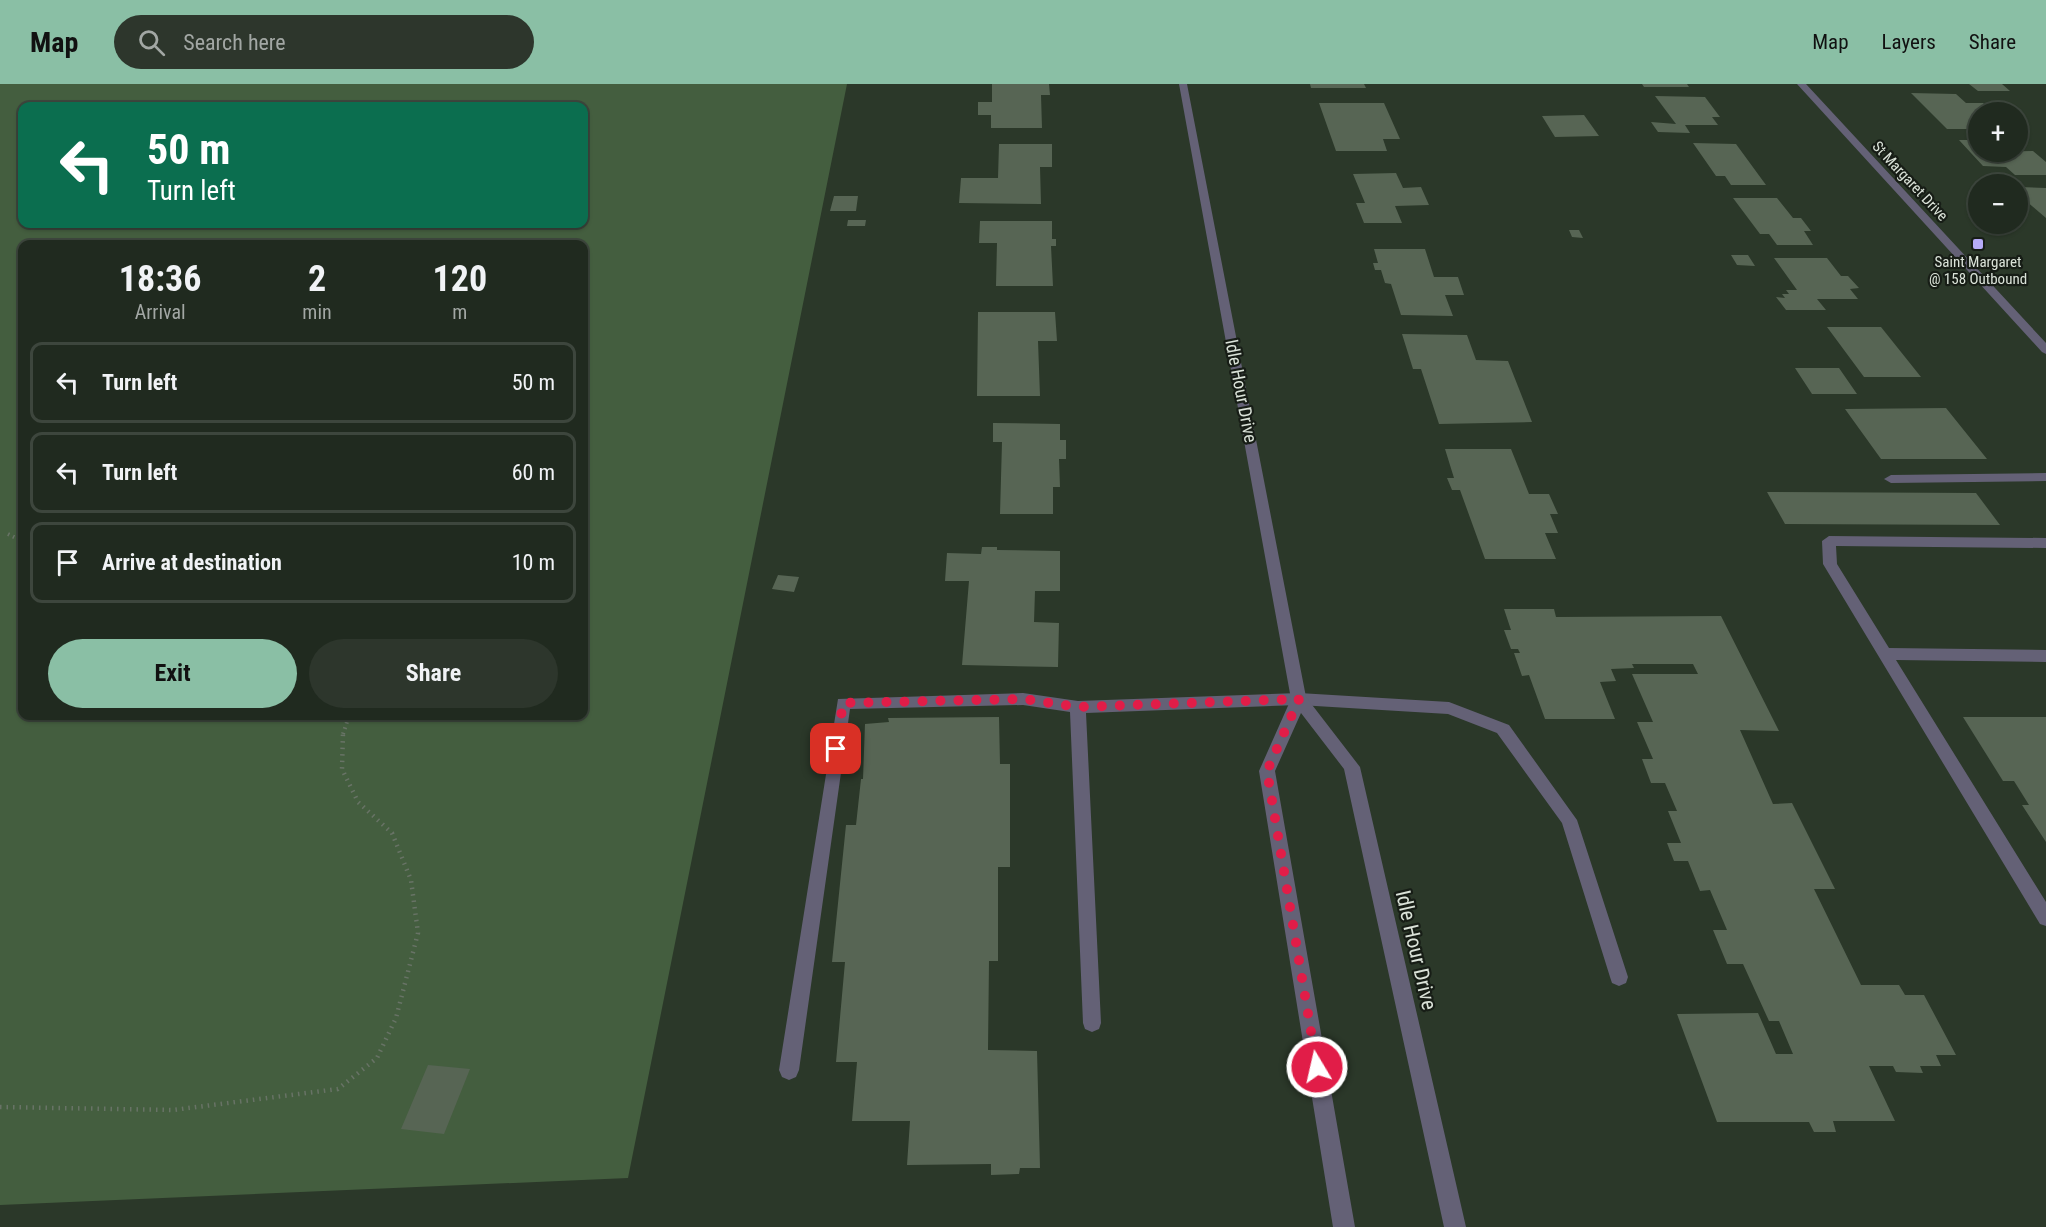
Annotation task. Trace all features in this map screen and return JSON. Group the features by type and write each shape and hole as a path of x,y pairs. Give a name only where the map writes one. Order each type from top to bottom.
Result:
{"street":[{"name":"Idle Hour Drive","path":"1183,84 1299,699 1352,767 1455,1227"},
{"name":"St Margaret Drive","path":"1801,84 2046,350"},
{"path":"1891,479 2046,477"},
{"path":"2046,543 1829,541 1830,564 2046,918"},
{"path":"1885,654 2046,656"},
{"path":"789,1070 843,703 1023,699 1078,707 1299,699 1449,708 1503,729 1569,820 1619,977"},
{"path":"1299,699 1267,771 1344,1227"},
{"path":"1078,707 1092,1023"}],"path":[{"path":"8,534 18,538"},
{"path":"0,1107 173,1110 338,1089 377,1058 396,1018 418,933 411,880 392,833 358,802 342,769 343,730 347,720"}],"green space":[{"path":"0,84 847,84 628,1178 0,1205"}],"building":[{"path":"992,84 1049,84 1050,95 1041,95 1042,128 991,128 991,115 978,115 978,102 992,102"},
{"path":"1310,84 1364,84 1366,88 1311,88"},
{"path":"1642,84 1687,84 1689,87 1644,87"},
{"path":"1969,84 2002,84 2010,91 1978,91"},
{"path":"1911,93 1956,94 1968,103 1968,129 1947,129"},
{"path":"1655,96 1705,97 1720,117 1712,117 1718,125 1685,125 1690,133 1658,132 1651,122 1676,124"},
{"path":"1319,103 1384,103 1400,139 1383,139 1387,151 1336,151"},
{"path":"1584,115 1599,136 1555,137 1542,116"},
{"path":"1959,140 1968,140 1968,150"},
{"path":"1693,143 1736,144 1766,185 1731,185 1725,176 1716,176"},
{"path":"999,144 1052,144 1052,167 1040,167 1041,204 959,203 961,178 998,178"},
{"path":"2028,151 2033,151 2046,162 2046,175 2014,174 2006,167 1983,166 1979,162 2028,162"},
{"path":"1396,173 1403,188 1421,187 1429,205 1395,206 1402,223 1364,223 1356,203 1365,203 1353,174"},
{"path":"2028,187 2046,188 2046,218 2028,203"},
{"path":"834,196 858,196 856,211 830,211"},
{"path":"1733,198 1777,198 1793,218 1801,218 1811,231 1804,231 1813,245 1777,245 1769,234 1760,234"},
{"path":"848,220 866,220 865,226 847,226"},
{"path":"980,221 1052,221 1052,239 1056,239 1056,246 1051,246 1053,286 996,286 997,243 979,243"},
{"path":"1569,230 1579,230 1583,238 1572,237"},
{"path":"1374,249 1425,249 1434,277 1458,277 1464,295 1445,295 1453,316 1401,315 1391,284 1385,283 1381,270 1375,270 1373,263 1378,263"},
{"path":"1731,255 1748,255 1755,266 1737,265"},
{"path":"1774,258 1827,258 1841,276 1848,276 1859,288 1850,289 1858,299 1817,299 1826,310 1786,310 1776,297 1785,298 1782,294 1789,294 1786,290 1797,290"},
{"path":"978,312 1055,312 1057,341 1038,341 1040,396 977,396"},
{"path":"1827,327 1881,327 1921,377 1864,377"},
{"path":"1402,334 1467,335 1476,360 1508,361 1532,422 1439,424 1421,369 1413,369"},
{"path":"1795,368 1839,368 1857,394 1812,394"},
{"path":"1946,408 1987,459 1881,459 1845,409"},
{"path":"993,423 1060,424 1060,440 1066,440 1066,459 1059,459 1060,487 1053,487 1053,514 1000,514 1002,442 993,442"},
{"path":"1445,449 1511,449 1529,494 1549,494 1558,514 1550,514 1558,533 1545,533 1556,559 1485,559 1460,490 1452,490 1447,478 1454,478"},
{"path":"1767,492 1976,493 2000,525 1785,524"},
{"path":"982,547 997,547 997,550 1060,551 1060,591 1035,591 1034,622 1059,623 1058,667 962,665 969,581 945,581 947,553 981,554"},
{"path":"778,575 799,577 794,592 772,589"},
{"path":"1504,609 1554,609 1556,617 1721,616 1779,731 1740,730 1773,804 1792,803 1835,889 1814,889 1861,985 1899,985 1905,995 1924,995 1956,1055 1936,1055 1941,1066 1920,1066 1923,1073 1896,1072 1893,1066 1869,1066 1895,1121 1833,1121 1836,1132 1814,1132 1809,1122 1717,1122 1677,1014 1758,1013 1776,1054 1793,1054 1779,1021 1769,1021 1743,964 1727,964 1713,930 1727,930 1710,890 1700,891 1688,861 1674,861 1667,843 1681,843 1668,811 1677,811 1665,783 1651,783 1642,759 1653,759 1637,722 1653,722 1632,674 1698,674 1693,664 1632,664 1634,668 1611,669 1616,681 1600,682 1615,719 1545,719 1529,675 1522,676 1514,653 1520,653 1518,649 1511,649 1504,630 1511,630"},
{"path":"999,717 1000,764 1010,764 1010,867 998,867 998,961 989,961 988,1050 1037,1051 1040,1168 1020,1168 1019,1174 991,1175 991,1164 907,1165 910,1121 852,1121 857,1062 836,1062 845,962 832,962 846,825 856,825 861,779 863,779 865,724 889,722 888,718"},
{"path":"1963,717 2046,717 2046,842 2022,805 2029,805 2014,781 2003,781"},
{"path":"428,1065 470,1069 444,1134 401,1129"}],"place":[{"name":"Saint Margaret @ 158 Outbound","path":"1978,244"}],"route":[{"path":"836,749 843,703 1023,699 1078,707 1299,699 1267,771 1317,1067"}]}
